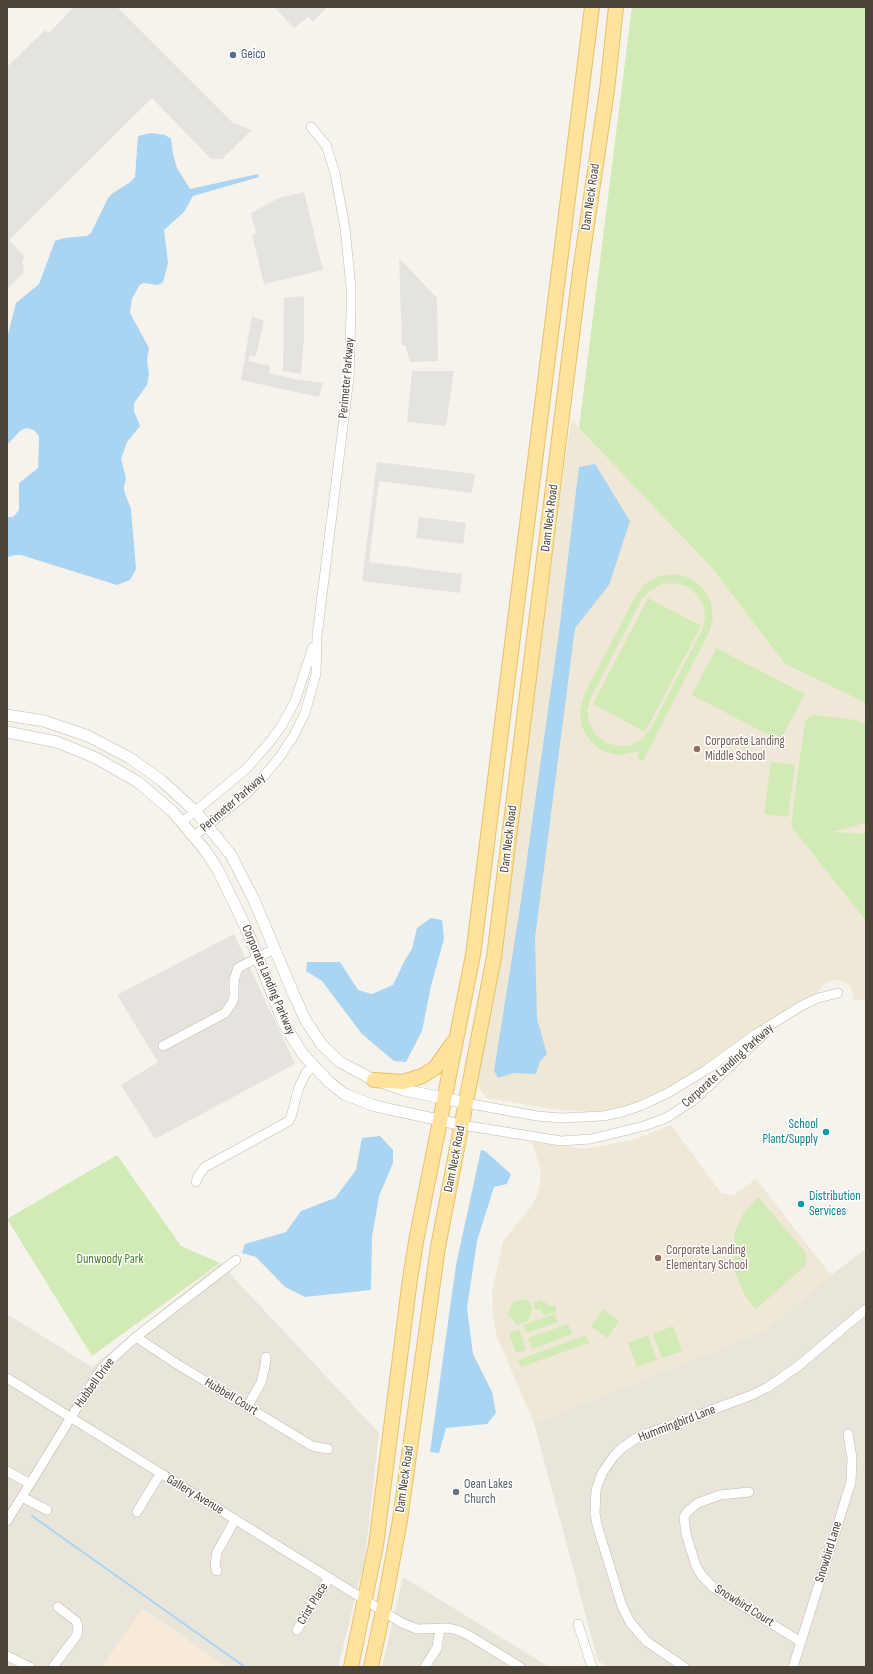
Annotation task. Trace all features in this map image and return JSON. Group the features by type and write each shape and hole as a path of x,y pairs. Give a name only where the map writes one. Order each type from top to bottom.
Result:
{"main road":[{"name":"Dam Neck Road","path":"350,1667 376,1545 411,1272 473,954 592,7"},
{"name":"Dam Neck Road","path":"371,1667 400,1520 432,1285 494,957 580,272 607,90 616,7"},
{"path":"374,1080 403,1082 422,1076 435,1068 456,1039"}],"street":[{"name":"Perimeter Parkway","path":"194,836 253,788 287,747 304,713 316,674 317,636 349,378 352,312 345,228 335,173 326,145 311,127"},
{"name":"Perimeter Parkway","path":"182,822 196,812 246,769 281,727 300,689 317,636"},
{"name":"Corporate Landing Parkway","path":"7,715 44,721 66,728 110,746 145,767 196,812 231,855 243,877 294,995 314,1035 340,1062 374,1080 404,1090 537,1116 561,1118 603,1116 640,1106 668,1093 706,1070 756,1034 800,1006 818,998 838,993"},
{"name":"Corporate Landing Parkway","path":"7,732 57,742 96,758 138,782 156,796 182,822 218,870 235,903 284,1024 299,1049 328,1081 344,1094 359,1101 385,1109 545,1140 591,1140 654,1123 666,1118 694,1100 781,1019"},
{"path":"163,1046 224,1013 229,1008 234,997 234,980 237,970 274,949"},
{"path":"196,1182 198,1176 205,1167 289,1121 299,1087 306,1073 313,1066"},
{"name":"Hubbell Drive","path":"7,1521 104,1367 116,1354 236,1260"},
{"name":"Hummingbird Lane","path":"684,1667 646,1641 630,1622 622,1606 597,1525 595,1513 596,1490 602,1473 614,1456 622,1448 638,1437 752,1395 783,1378 866,1309"},
{"name":"Hubbell Court","path":"136,1338 312,1446 328,1449"},
{"path":"247,1407 261,1383 266,1366 266,1357"},
{"name":"Gallery Avenue","path":"7,1378 402,1623 417,1629 449,1628 470,1636 506,1664 520,1667"},
{"name":"Snowbird Lane","path":"793,1667 851,1482 852,1458 848,1434"},
{"path":"7,1471 30,1484"},
{"path":"138,1512 160,1474"},
{"name":"Snowbird Court","path":"749,1492 720,1495 698,1502 688,1511 684,1517 686,1534 696,1566 702,1576 714,1588 801,1642"},
{"path":"22,1497 47,1510"},
{"path":"217,1571 215,1558 217,1552 235,1520"},
{"name":"Crist Place","path":"297,1630 329,1578"},
{"path":"53,1667 77,1634 78,1627 76,1621 58,1607"},
{"path":"578,1624 592,1667"},
{"path":"425,1667 437,1648 440,1628"},
{"path":"7,1656 30,1667"}],"shaded area":[{"path":"74,7 117,7 232,122 252,130 222,159 211,159 152,98 9,240 25,257 22,261 24,267 23,273 7,289 7,67 45,30 49,33"},
{"path":"274,7 327,7 313,22 308,17 294,28"},
{"path":"304,192 323,270 264,284 252,235 256,233 251,213 279,198"},
{"path":"399,258 437,298 438,361 410,362 405,345 402,345"},
{"path":"304,296 304,338 301,374 283,371 284,298"},
{"path":"252,316 264,321 256,356 250,355 248,361 270,366 269,373 294,379 323,383 319,397 241,380"},
{"path":"412,371 454,371 446,426 407,422"},
{"name":"Corporate Landing Middle School","path":"572,420 711,567 785,664 866,703 866,1001 852,999 853,992 850,986 844,981 829,981 823,985 816,994 709,1066 630,1106 589,1112 553,1109 487,1098 478,1086 476,1080 498,971 567,445"},
{"path":"377,462 475,474 472,493 379,481 369,562 462,574 460,593 362,581"},
{"path":"419,517 466,523 463,544 416,538"},
{"path":"234,934 295,1064 155,1139 121,1085 158,1062 117,995"},
{"name":"Corporate Landing Elementary School","path":"671,1125 721,1193 734,1195 756,1179 831,1275 765,1330 534,1423 497,1337 493,1317 492,1292 503,1241 531,1207 536,1198 540,1184 541,1172 532,1142 585,1149 636,1139"},
{"path":"866,1249 866,1667 608,1667 598,1661 534,1423 765,1330 831,1275"},
{"path":"220,1263 379,1433 365,1559 338,1667 227,1667 142,1609 102,1667 7,1667 7,1314 92,1367"},
{"path":"403,1577 549,1667 382,1667"},
{"path":"142,1609 227,1667 102,1667"}],"green space":[{"path":"632,7 866,7 866,703 785,664 711,567 579,428"},
{"path":"675,574 690,578 703,588 711,602 713,618 710,630 643,761 637,758 639,752 637,751 618,755 602,751 590,741 582,727 580,711 584,695 636,595 645,584 659,576","holes":["674,583 687,586 697,595 704,606 705,619 702,630 651,728 643,738 632,745 619,746 606,743 596,735 589,723 587,710 591,697 642,599 649,591 661,584"]},
{"path":"648,598 701,626 645,732 593,704"},
{"path":"716,648 805,694 780,741 692,695"},
{"path":"813,715 856,720 866,724 866,822 833,832 866,834 866,921 791,826 805,721"},
{"path":"771,762 795,765 788,817 764,814"},
{"name":"Dunwoody Park","path":"117,1155 181,1246 220,1263 92,1356 7,1219"},
{"path":"758,1197 807,1254 805,1266 756,1309 746,1297 735,1273 733,1250 735,1232 743,1214"},
{"path":"523,1299 530,1302 532,1308 529,1320 518,1325 508,1316 508,1314 512,1303"},
{"path":"541,1300 551,1306 556,1306 556,1312 546,1315 543,1314 540,1309 534,1309 534,1303"},
{"path":"603,1309 619,1321 607,1338 591,1326"},
{"path":"555,1314 558,1322 526,1333 523,1325"},
{"path":"568,1324 572,1334 532,1349 528,1338"},
{"path":"673,1326 682,1351 662,1358 653,1334"},
{"path":"519,1329 526,1350 516,1353 509,1333"},
{"path":"586,1335 589,1343 521,1367 518,1360"},
{"path":"648,1335 657,1360 637,1367 628,1343"}],"water":[{"path":"151,133 165,135 171,139 177,168 190,189 258,174 259,177 193,196 184,212 164,230 168,263 163,282 158,285 141,284 132,299 130,313 149,348 147,360 149,374 147,385 134,403 134,411 140,426 127,442 121,459 126,478 124,491 131,509 136,569 130,580 117,585 21,555 7,557 7,517 13,517 19,510 19,483 38,468 39,436 34,430 26,428 20,431 7,445 7,338 16,303 39,284 55,241 64,238 87,236 91,233 108,198 135,177 138,136"},
{"path":"595,464 630,521 609,585 575,628 535,938 537,1019 547,1054 540,1061 536,1074 513,1073 498,1078 494,1071 521,901 559,632 579,467"},
{"path":"431,918 442,920 444,939 431,986 422,1031 406,1062 394,1061 362,1034 322,981 306,971 307,962 340,962 358,990 372,994 393,985 412,949 417,928"},
{"path":"380,1136 393,1150 393,1163 379,1196 372,1237 371,1290 305,1297 285,1287 256,1257 242,1253 245,1244 286,1232 301,1211 335,1198 356,1170 362,1138"},
{"path":"481,1150 485,1151 511,1174 507,1184 494,1187 477,1241 467,1308 473,1354 492,1392 496,1413 487,1424 446,1428 439,1453 430,1452 456,1265"}],"waterway":[{"path":"32,1516 245,1667"}],"place":[{"name":"Geico","path":"233,55"},
{"name":"Corporate Landing Middle School","path":"697,749"},
{"name":"School Plant/Supply","path":"826,1132"},
{"name":"Distribution Services","path":"801,1204"},
{"name":"Corporate Landing Elementary School","path":"658,1258"},
{"name":"Oean Lakes Church","path":"456,1492"}]}
